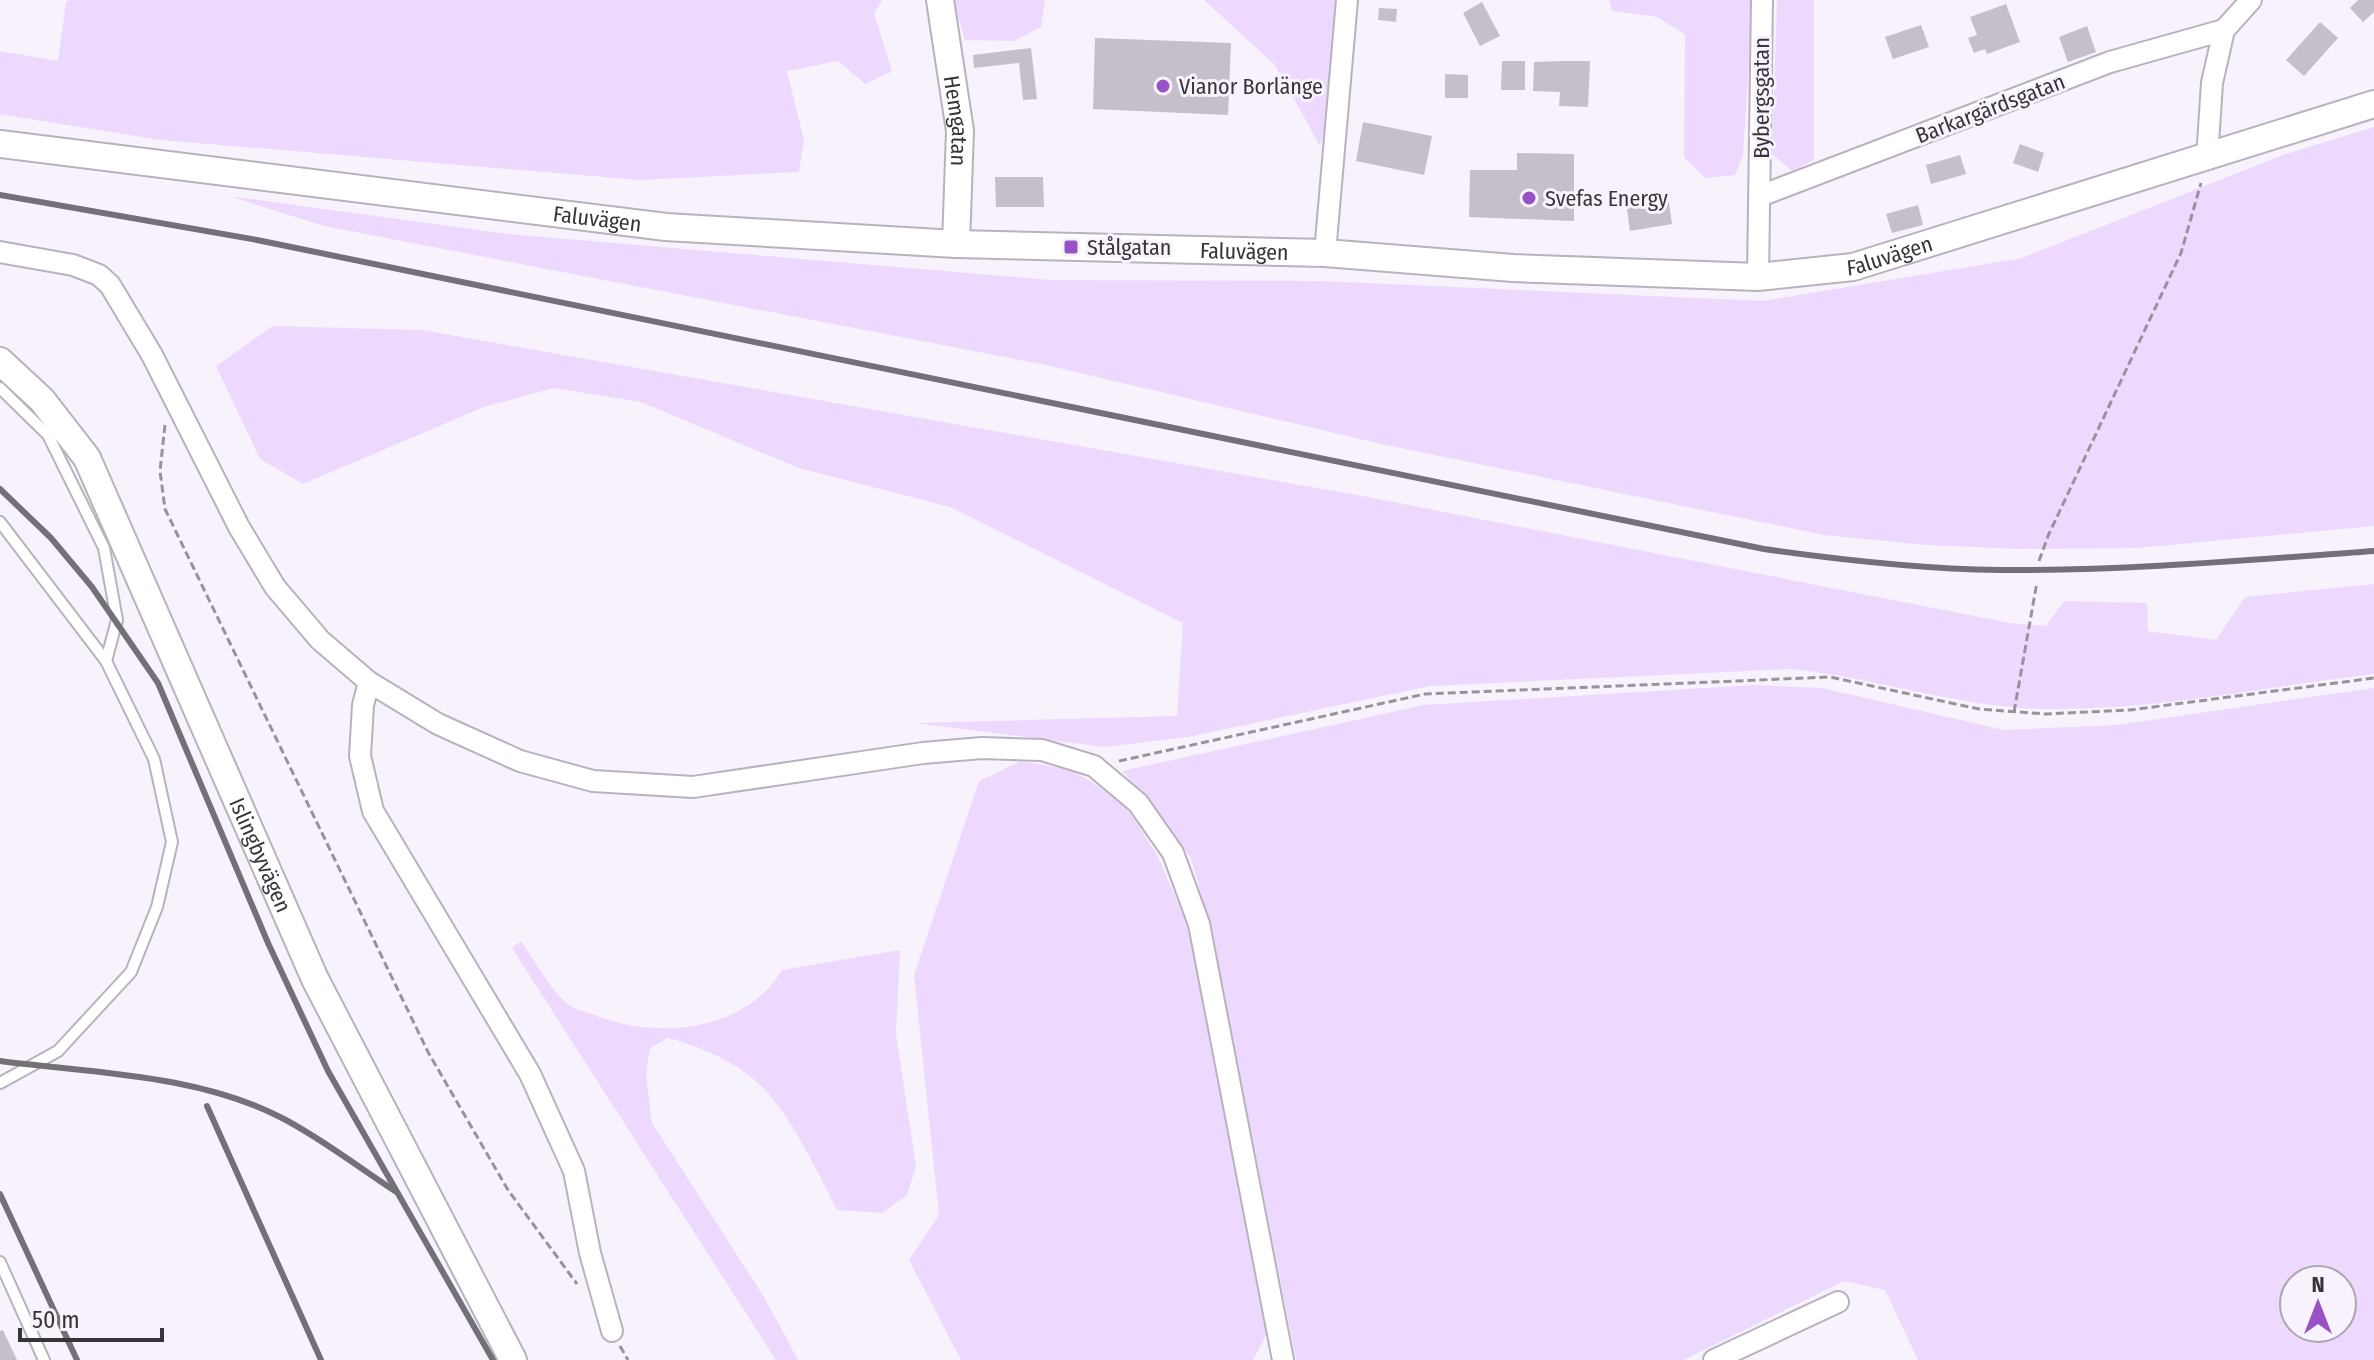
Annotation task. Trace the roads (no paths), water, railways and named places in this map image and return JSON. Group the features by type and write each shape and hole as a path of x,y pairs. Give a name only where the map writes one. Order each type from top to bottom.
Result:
{"street":[{"name":"Hemgatan","path":"940,0 960,131 956,244"},
{"path":"1325,253 1347,0"},
{"name":"Bybergsgatan","path":"1760,196 1762,0"},
{"path":"2207,159 2212,83 2224,30 2251,0"},
{"name":"Barkargärdsgatan","path":"1760,196 2110,62 2224,30"},
{"name":"Faluvägen","path":"0,144 666,227 956,244 1325,253 1513,268 1758,277 1853,267 2207,159 2374,104"},
{"path":"1758,277 1760,196"},
{"path":"0,252 73,265 99,275 122,304 239,527 275,587 320,640 369,682 438,724 520,761 593,781 693,787 923,753 982,748 1042,750 1094,766 1138,803 1173,853 1199,924 1283,1360"},
{"name":"Islingbyvägen","path":"0,361 42,400 87,458 315,979 513,1360"},
{"path":"369,682 363,705 360,756 373,811 530,1074 574,1171 590,1253 612,1331"},
{"path":"1714,1360 1838,1302"},
{"path":"1267,1360 1277,1339"}],"lane":[{"path":"0,388 48,435 104,548 117,620 106,661"},
{"path":"0,522 106,661 154,759 166,801 172,842 157,907 131,972 58,1051 0,1083"},
{"path":"0,1262 44,1360"}],"railway":[{"path":"0,195 257,240 1764,549 1881,563 1999,570 2140,567 2374,551"},
{"path":"0,489 51,538 92,587 158,683 268,943 328,1071 493,1360"},
{"path":"0,1061 180,1084 249,1103 311,1134 395,1191"},
{"path":"207,1106 321,1360"},
{"path":"0,1194 77,1360"}],"place":[{"name":"Vianor Borlänge","path":"1163,86"},
{"name":"Svefas Energy","path":"1529,198"},
{"name":"Stålgatan","path":"1071,247"}]}
